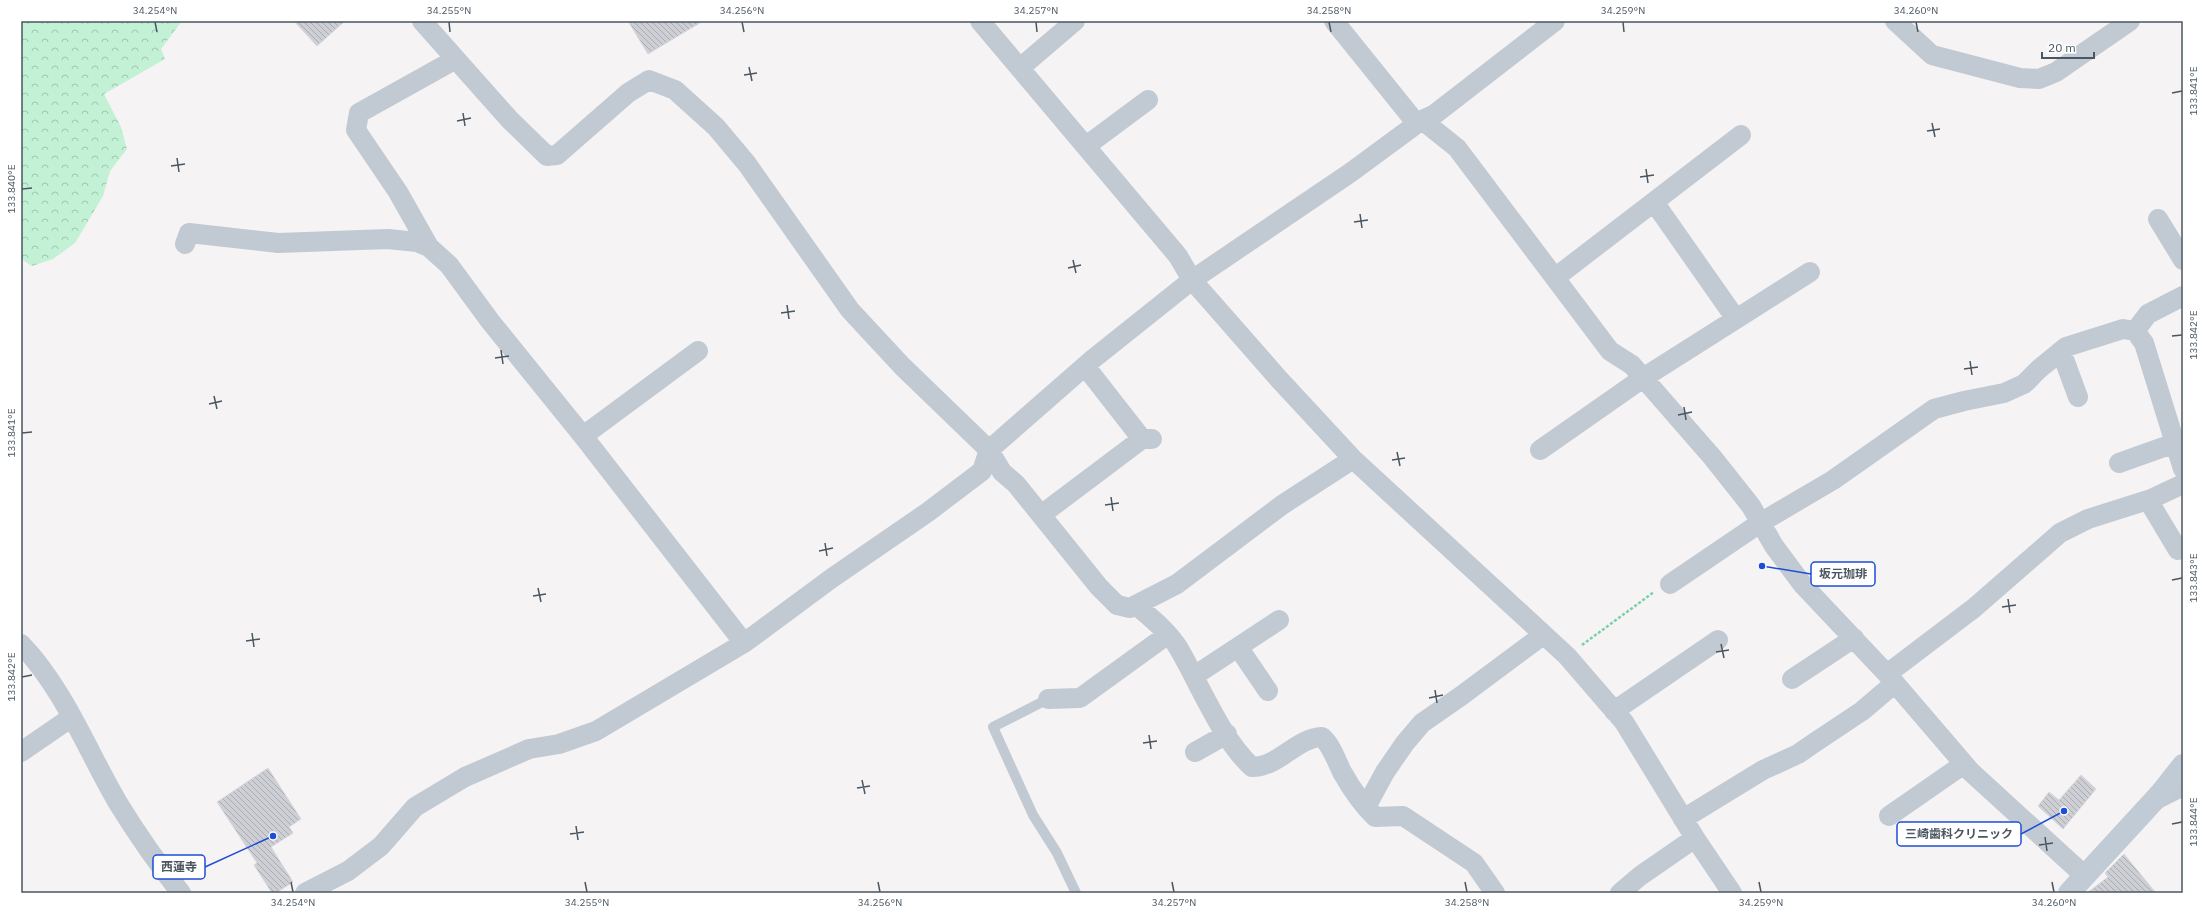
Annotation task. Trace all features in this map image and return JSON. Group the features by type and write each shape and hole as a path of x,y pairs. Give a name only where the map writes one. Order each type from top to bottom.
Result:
{"street":[{"path":"422,21 510,120 547,156 557,155 628,93 649,80 675,90 716,126 747,164 850,310 902,366 989,450 1002,472 1016,484 1099,587 1117,605 1130,608 1177,584 1282,505 1353,459"},
{"path":"980,21 1178,256 1192,280 1277,377 1353,459 1567,656 1624,722 1683,819 1732,893"},
{"path":"1020,68 1075,21"},
{"path":"1334,21 1419,122 1457,148 1610,350 1632,365 1714,458 1750,506 1774,546 1804,585 1891,679 1964,764 2085,876"},
{"path":"305,893 348,871 381,846 414,807 465,777 529,749 559,744 596,731 744,643 832,578 928,512 982,471 989,450 1085,366 1192,280 1350,173 1419,122 1435,114 1555,21"},
{"path":"1896,21 1932,55 2020,78 2039,79 2056,72 2130,21"},
{"path":"456,59 359,113 356,130 398,192 429,247 449,265 490,321 583,436 744,643"},
{"path":"1086,146 1148,100"},
{"path":"1556,277 1741,135"},
{"path":"1654,202 1736,319"},
{"path":"2158,219 2183,260"},
{"path":"185,244 189,232 278,243 388,239 417,242 429,247"},
{"path":"1540,450 1643,378 1810,272"},
{"path":"2135,331 2148,314 2183,296"},
{"path":"1670,584 1760,523 1833,480 1934,409 2004,393 2024,384 2039,369 2066,347 2123,330 2135,331 2144,343 2183,469"},
{"path":"583,436 698,351"},
{"path":"2061,352 2078,397"},
{"path":"1041,515 1147,439 1085,366"},
{"path":"2119,463 2175,443"},
{"path":"1683,819 1763,770 1798,754 1862,711 1891,679 2060,533 2088,519 2148,500 2183,484"},
{"path":"2148,500 2178,550"},
{"path":"1136,605 1167,635 1178,648 1227,734 1245,760 1252,767 1261,767 1270,763 1310,737 1322,737 1327,742 1342,772 1366,807 1375,817 1403,816 1474,863 1495,893"},
{"path":"1194,676 1279,620"},
{"path":"1048,699 1080,698 1167,635"},
{"path":"1366,807 1385,772 1422,723 1543,635"},
{"path":"1792,679 1854,638"},
{"path":"1614,711 1718,640"},
{"path":"21,644 31,655 72,717 118,802 156,862 180,893"},
{"path":"1238,647 1268,691"},
{"path":"21,752 72,717"},
{"path":"1195,752 1227,734"},
{"path":"1889,816 1964,764"},
{"path":"2069,893 2155,800 2183,765"},
{"path":"2155,800 2183,786"},
{"path":"1620,893 1640,876 1695,838"}],"lane":[{"path":"1048,699 993,727 1033,815 1057,853 1076,893"}],"path":[{"path":"1567,656 1661,586 1670,584"}],"green space":[{"path":"21,21 182,21 161,49 165,59 104,94 121,127 127,149 110,171 103,196 75,243 53,259 32,266 21,259"}],"building":[{"path":"294,21 345,21 317,46"},
{"path":"628,21 703,21 648,54"},
{"path":"268,768 301,819 289,827 293,833 271,847 293,882 276,893 272,893 254,865 257,863 217,802"},
{"path":"2081,775 2096,789 2063,829 2038,806 2049,792 2059,800"},
{"path":"2124,854 2156,893 2087,893 2108,877 2105,873"}],"place":[{"name":"坂元珈琲","path":"1762,566"},
{"name":"三崎歯科クリニック","path":"2064,811"},
{"name":"西蓮寺","path":"273,836"}]}
